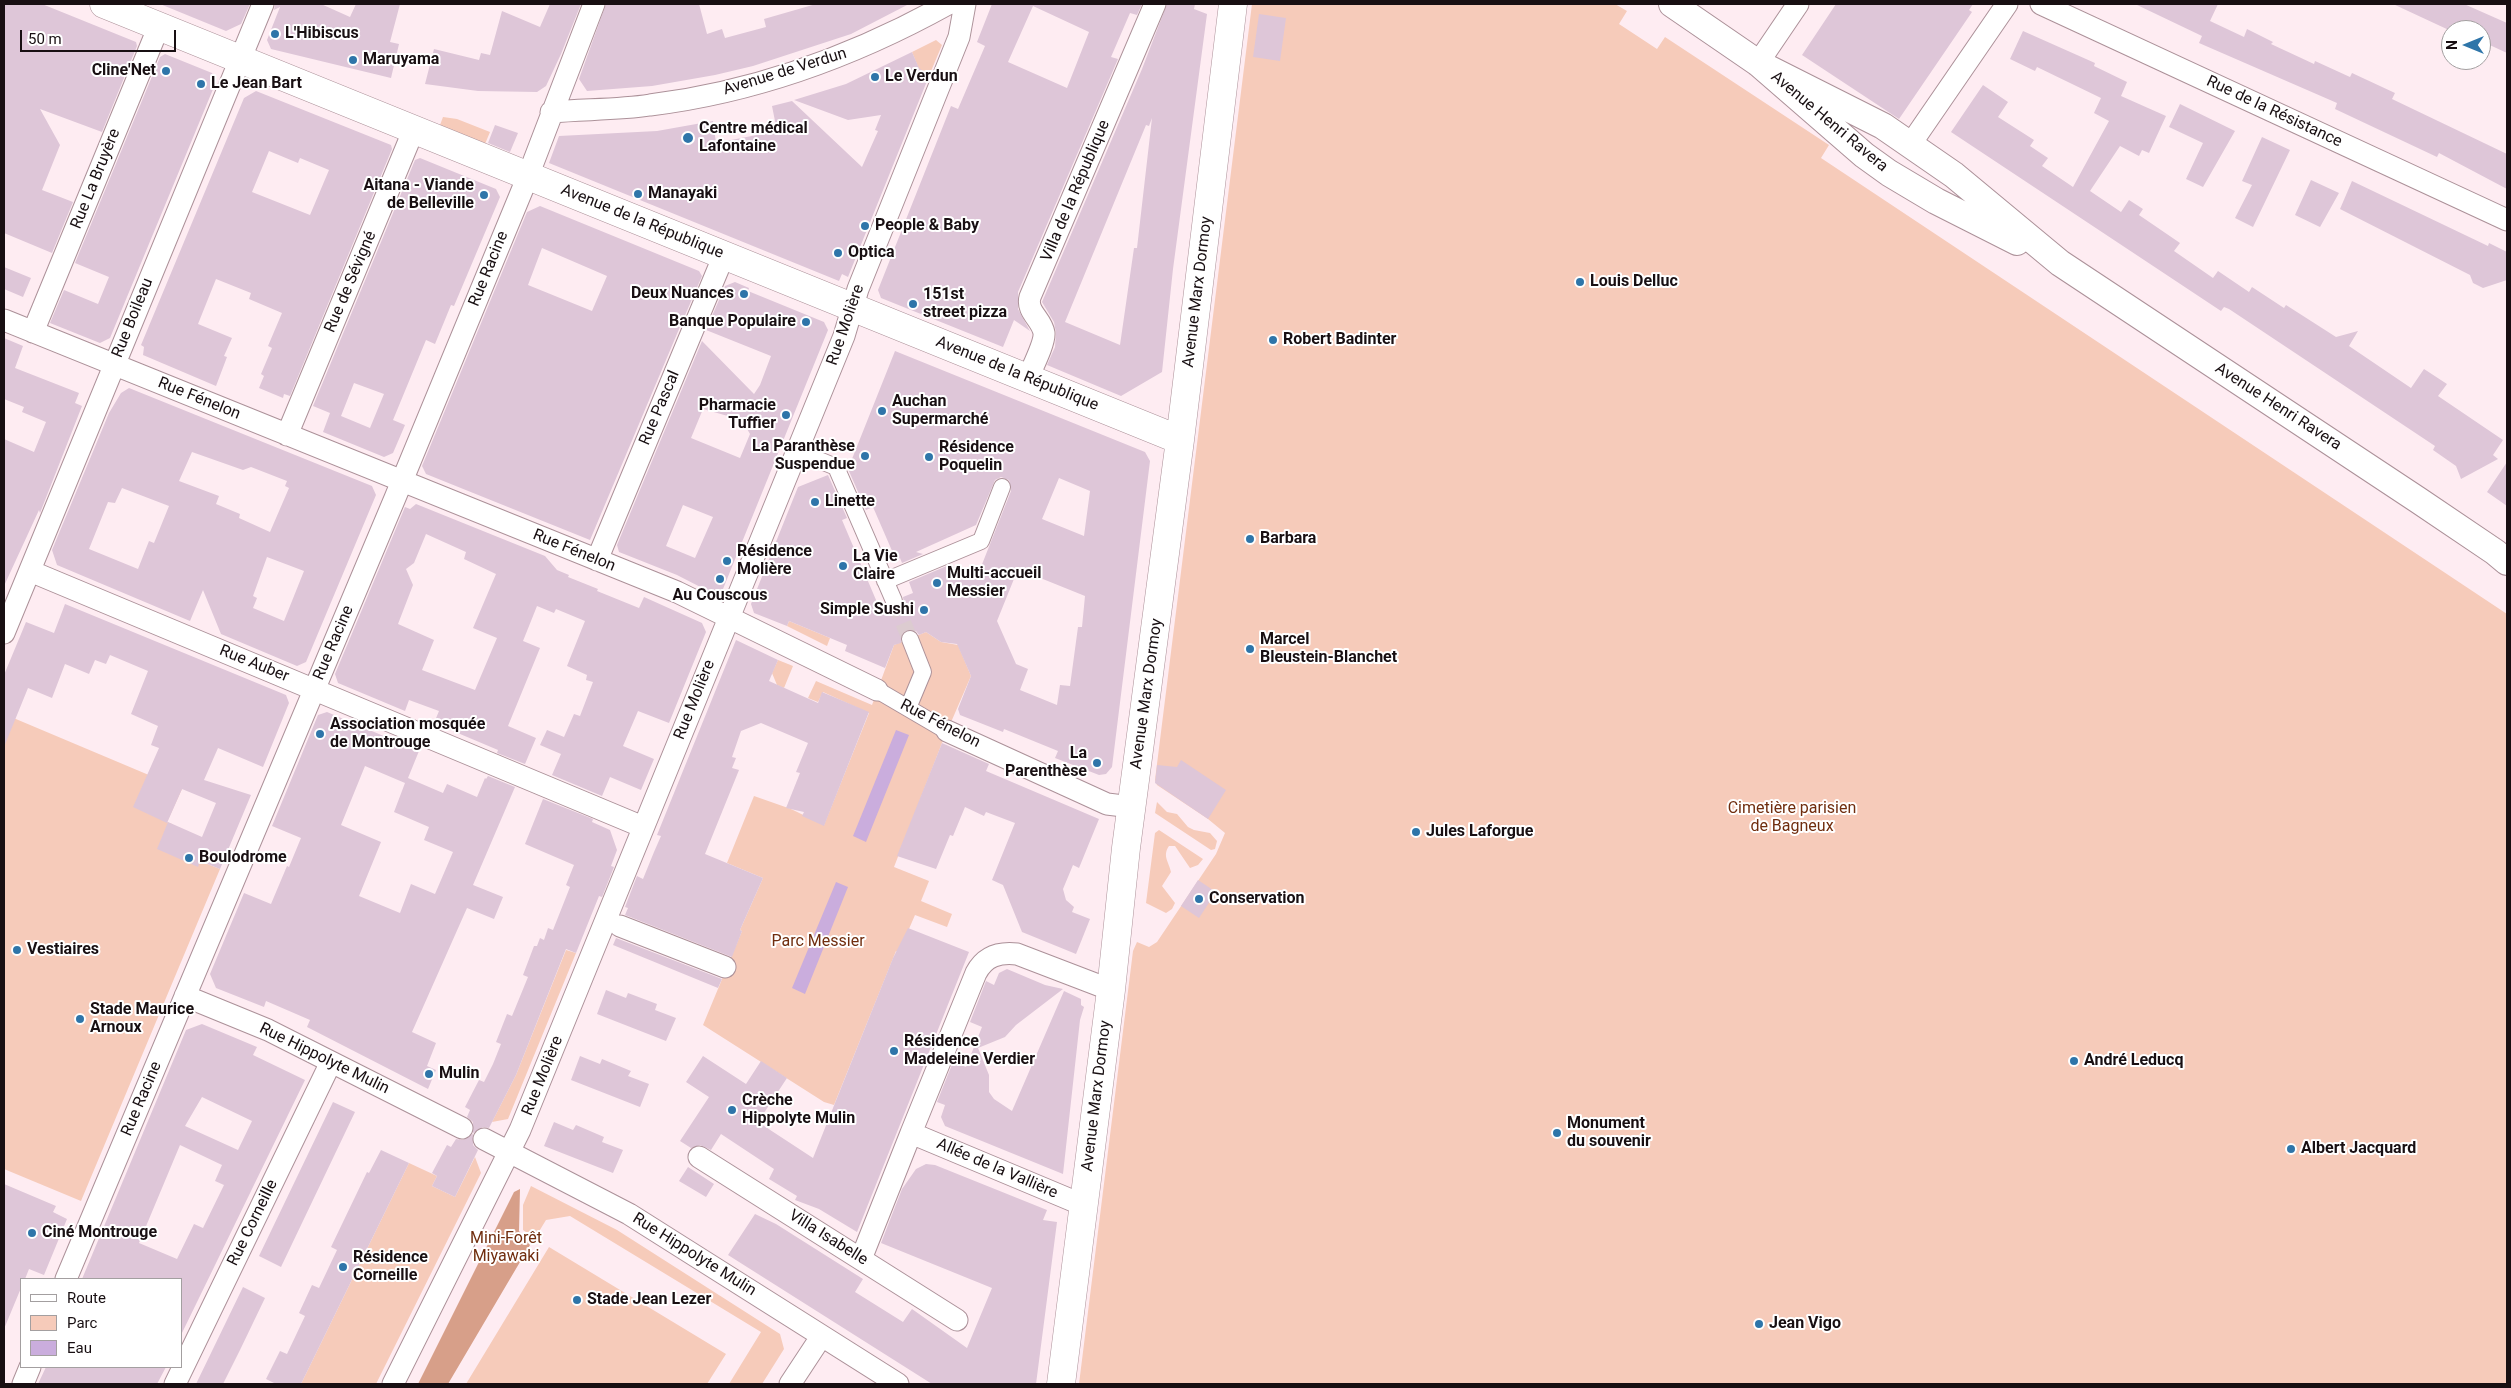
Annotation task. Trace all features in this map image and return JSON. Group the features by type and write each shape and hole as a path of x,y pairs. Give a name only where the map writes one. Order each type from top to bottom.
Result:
{"main road":[{"name":"Avenue de la République","path":"104,4 1180,440"},
{"name":"Avenue Marx Dormoy","path":"1061,1384 1233,4"}],"street":[{"name":"Rue Boileau","path":"4,633 263,4"},
{"name":"Rue Racine","path":"66,1278 528,176 594,4"},
{"name":"Avenue de Verdun","path":"552,112 651,105 758,83 854,51 889,36 948,4"},
{"name":"Rue Molière","path":"393,1384 520,1130 844,336 852,308 959,38 965,4"},
{"name":"Villa de la République","path":"1028,378 1044,338 1040,323 1029,306 1030,297 1155,4"},
{"name":"Avenue Henri Ravera","path":"1672,4 1758,63 1864,155 1889,173 1936,201 2060,263"},
{"path":"1758,63 1798,4"},
{"path":"1910,145 2007,4"},
{"name":"Rue de la Résistance","path":"2041,4 2507,220"},
{"name":"Rue La Bruyère","path":"33,332 159,26"},
{"name":"Avenue Henri Ravera","path":"1758,63 1883,126 1954,175 2060,263 2503,557"},
{"name":"Rue de Sévigné","path":"287,435 414,129"},
{"name":"Rue Pascal","path":"597,560 724,255"},
{"name":"Rue Fénelon","path":"4,320 677,592 728,619 877,690 948,731 1107,804 1132,807"},
{"path":"804,454 836,467 894,601"},
{"path":"885,581 981,541 1002,487"},
{"name":"Rue Auber","path":"30,572 643,827"},
{"path":"908,708 923,672 910,639"},
{"path":"620,926 725,967"},
{"path":"861,1258 980,966 991,956 1016,954 1111,990"},
{"name":"Rue Hippolyte Mulin","path":"185,996 268,1030 462,1128"},
{"name":"Rue Corneille","path":"175,1384 331,1062"},
{"name":"Allée de la Vallière","path":"911,1133 1084,1205"},
{"name":"Rue Hippolyte Mulin","path":"484,1140 629,1214 898,1384"},
{"name":"Villa Isabelle","path":"699,1157 956,1320"},
{"path":"790,1384 821,1337"},
{"path":"22,1384 30,1368"}],"green space":[{"name":"Cimetière parisien de Bagneux","path":"1252,4 1615,4 1627,11 1619,24 1657,49 1665,37 1829,145 1821,158 2507,614 2507,1384 1079,1384 1133,951 1137,942 1149,947 1157,942 1216,854 1225,833 1208,819 1157,785 1155,780"},
{"path":"936,40 942,45 929,76 919,69 912,52"},
{"path":"443,117 457,119 490,132 485,144 440,125"},
{"path":"789,621 830,638 827,646 787,626"},
{"name":"Parc Messier","path":"926,632 941,642 958,645 971,676 942,743 894,867 929,881 921,901 952,914 947,927 915,915 899,952 896,951 834,1105 824,1102 703,1025 742,931 740,930 763,878 727,863 754,796 791,809 824,825 869,713 823,692 818,702 808,698 816,681 872,705 894,645"},
{"path":"778,660 793,666 784,688 777,685 772,673"},
{"name":"Stade Maurice Arnoux","path":"4,714 182,789 167,822 172,824 168,833 205,863 220,869 81,1201 4,1169"},
{"path":"1157,802 1167,812 1177,814 1188,827 1210,833 1217,841 1215,849 1211,850 1155,813"},
{"path":"1159,830 1203,859 1198,865 1190,868 1175,846 1169,846 1166,856 1171,872 1162,886 1175,903 1172,909 1166,913 1146,903 1155,833"},
{"path":"566,950 576,953 508,1119 492,1122 516,1075"},
{"path":"475,1157 481,1173 376,1384 301,1384 409,1163 437,1176 432,1186 455,1197"},
{"path":"531,1186 617,1230 780,1334 784,1349 762,1384 729,1384 761,1332 570,1216 546,1220 535,1238 523,1230 523,1205"},
{"name":"Mini-Forêt Miyawaki","path":"520,1189 519,1231 530,1245 448,1384 418,1384 514,1192"},
{"name":"Stade Jean Lezer","path":"549,1247 726,1354 707,1384 466,1384"}],"water":[{"path":"896,730 909,735 866,842 853,836"},
{"path":"836,882 848,887 805,994 792,988"}],"building":[{"path":"4,4 42,4 136,42 137,46 102,132 40,109 60,145 42,190 73,202 52,253 4,233"},
{"path":"160,4 250,4 241,24 226,31"},
{"path":"275,4 321,4 350,17 356,4 400,4 390,42 399,44 391,78 271,49 267,40 280,7 274,10"},
{"path":"550,4 581,4 546,86 537,92 478,91 425,84 434,49 479,60 481,53 490,55 502,11 540,27"},
{"path":"606,4 699,4 707,34 722,29 725,38 766,27 764,19 816,4 909,4 851,34 753,66 652,86 587,91 579,79"},
{"path":"992,4 1142,4 1137,15 1130,13 1111,57 1118,59 1018,292 1018,309 1030,331 1014,320 1003,347 881,298 878,290 951,106 958,109 985,46 977,42","holes":["1033,6 1089,32 1067,88 1008,62"]},
{"path":"1167,4 1195,4 1194,9 1207,14 1173,269 1162,372 1121,396 1047,365 1055,347 1056,333 1054,322 1042,302 1142,69","holes":["1152,118 1137,248 1134,248 1120,345 1065,322 1146,125 1149,126"]},
{"path":"1836,4 1973,4 1969,10 1972,12 1899,119 1802,55"},
{"path":"2135,4 2218,4 2210,21 2244,37 2247,29 2273,42 2271,44 2314,64 2315,61 2350,77 2352,73 2395,93 2392,99 2507,154 2507,189 2439,153 2437,157 2335,109 2337,103 2199,43 2202,36"},
{"path":"2393,4 2464,4 2507,23 2507,53 2491,46 2491,20 2441,20 2441,26"},
{"path":"1259,14 1286,18 1280,61 1253,57"},
{"path":"2023,31 2095,63 2094,66 2127,82 2121,96 2166,116 2149,153 2142,150 2139,156 2120,146 2090,191 2121,212 2129,200 2143,209 2139,215 2180,243 2174,251 2213,278 2218,271 2249,292 2252,287 2284,308 2286,305 2336,337 2358,331 2349,346 2411,388 2424,369 2447,384 2438,396 2503,440 2493,455 2498,459 2461,479 2456,466 2433,450 2435,446 2229,309 2224,307 2221,311 1951,132 1983,85 2008,102 1998,117 2034,140 2030,146 2048,158 2042,166 2073,187 2109,121 2094,113 2101,98 2037,67 2035,71 2010,59"},
{"path":"912,52 919,68 929,76 848,277 842,274 839,281 549,163 559,136 657,131 713,121 716,143 777,131 772,106 792,101 862,167 878,131 875,130 881,115 848,120 794,100 846,84"},
{"path":"165,54 212,73 216,82 110,338 100,343 50,323 64,290 98,304 109,277 75,263 160,57"},
{"path":"256,91 391,145 392,149 290,396 284,394 283,398 259,388 264,376 261,374 272,348 268,346 282,313 249,299 251,293 216,279 198,324 232,338 224,356 227,357 216,386 143,355 144,347 141,345 244,98","holes":["269,151 298,163 300,158 329,170 310,215 252,192"]},
{"path":"2180,104 2235,131 2203,187 2186,179 2203,143 2169,127"},
{"path":"495,125 518,133 510,152 488,143"},
{"path":"2262,137 2290,150 2253,227 2235,218 2252,185 2242,181"},
{"path":"420,158 496,189 500,197 454,306 451,305 435,344 426,340 393,420 405,425 393,453 384,457 323,432 330,413 313,406 415,160","holes":["354,383 384,394 370,428 341,416"]},
{"path":"2311,180 2339,193 2320,227 2295,215"},
{"path":"2352,181 2488,246 2489,243 2507,252 2507,280 2483,288 2473,283 2470,275 2340,209"},
{"path":"540,206 699,271 702,276 683,320 678,318 682,322 590,540 426,474 422,466 527,212","holes":["542,248 607,276 592,311 528,285"]},
{"path":"4,267 31,278 23,297 4,289"},
{"path":"735,282 749,288 748,291 824,322 828,330 723,589 714,594 677,575 619,552 617,545 702,341 754,394 760,385 771,356 706,330 725,286","holes":["703,409 742,420 750,434 740,458 691,438","683,505 713,517 695,558 666,546"]},
{"path":"4,338 23,346 15,368 79,393 75,403 82,406 40,513 39,510 4,586 4,439 34,452 46,422 22,412 24,407 4,399"},
{"path":"895,351 1145,452 1150,461 1112,767 1106,774 1099,775 1055,758 1058,751 1004,729 1003,732 960,715 958,709 971,676 957,644 941,642 926,632 919,635 916,631 907,630 902,633 901,643 894,645 885,668 845,651 847,645 789,621 787,626 754,613 751,604 798,487 828,475 847,518 842,520 879,607 885,605 892,611 898,610 904,603 903,597 913,593 909,582 949,565 977,577 1011,491 1009,480 1001,477 995,480 976,525 916,552 923,554 902,563 900,558 896,560 873,507 866,510 848,469","holes":["1059,478 1090,491 1084,536 1042,519","1018,569 1085,596 1082,627 1078,627 1070,686 1060,685 1057,705 1020,690 1028,669 1016,664 997,621"]},
{"path":"129,388 372,486 376,495 306,662 297,666 221,634 203,590 190,621 57,565 52,550 109,413 121,393","holes":["192,452 243,470 251,467 287,481 285,486 289,488 270,532 239,518 240,514 216,504 219,496 179,481","122,488 169,506 154,543 149,541 138,569 89,549 108,502 115,503","267,557 304,571 284,621 253,608 257,598 253,596"]},
{"path":"2507,462 2507,506 2487,492"},
{"path":"416,504 545,556 557,570 569,575 568,577 639,608 644,597 702,623 706,632 669,723 638,711 623,746 654,759 641,790 610,777 602,796 552,775 561,754 540,745 547,730 564,737 574,714 580,716 593,682 586,680 587,675 567,666 585,621 556,609 554,613 537,606 523,641 540,648 508,726 536,738 525,764 497,753 498,750 434,723 439,711 409,700 405,711 338,683 335,674 405,507 410,509","holes":["426,534 466,552 464,559 496,574 473,628 497,638 475,690 422,670 434,640 398,624 413,585 406,569 414,563"]},
{"path":"65,604 286,695 289,703 263,767 218,748 204,780 251,795 220,869 200,861 198,867 157,849 168,822 202,837 216,803 182,789 167,823 133,807 159,748 151,745 158,726 131,714 148,671 110,655 106,664 95,660 89,674 65,664 52,698 28,688 4,747 4,675 26,622 54,633"},
{"path":"736,640 778,660 769,681 818,703 822,692 869,712 824,826 802,816 804,812 786,808 800,773 796,772 808,743 761,723 741,731 732,757 736,758 732,768 739,770 705,854 763,878 740,930 742,931 732,957 625,915 628,908 625,907 637,876 643,879 661,836 657,835"},
{"path":"327,712 419,751 408,778 443,793 447,784 477,797 485,778 488,776 515,787 473,885 503,897 494,919 467,908 412,1032 436,1043 427,1066 436,1070 428,1089 307,1027 310,1020 266,1001 264,1007 216,988 210,974 244,893 271,904 287,866 289,867 301,838 272,826 318,715","holes":["365,766 405,783 394,812 429,827 424,840 453,852 435,894 411,884 400,913 359,896 381,842 341,825"]},
{"path":"942,743 989,764 986,771 1099,819 1079,868 1073,865 1063,889 1066,900 1074,907 1072,912 1090,919 1076,954 1022,932 1003,885 992,880 1015,823 986,812 984,816 965,807 953,836 950,835 936,869 897,856"},
{"path":"1181,760 1226,790 1208,819 1155,783 1157,765 1177,767"},
{"path":"543,799 593,819 592,822 610,830 617,850 611,866 614,867 602,897 599,896 576,953 566,949 516,1075 489,1128 483,1127 473,1133 473,1122 467,1117 470,1110 465,1107 479,1080 484,1082 493,1064 501,1044 496,1042 507,1014 512,1016 528,977 523,975 534,946 537,946 540,938 544,940 548,928 553,930 570,887 566,885 574,865 525,844"},
{"name":"Conservation","path":"1198,880 1216,892 1199,918 1181,906"},
{"path":"908,928 969,952 857,1232 819,1209 795,1200 797,1196 769,1179 774,1169 721,1134 711,1150 700,1145 691,1148 680,1141 709,1097 686,1082 703,1056 746,1084 761,1061 787,1078 758,1122 813,1158 893,958"},
{"path":"616,938 722,979 718,988 613,945"},
{"path":"1007,969 1045,985 1063,989 1016,1025 1005,1037 978,1048 989,1075 989,1092 994,1099 1012,1111 1064,991 1081,999 1081,1005 1084,1007 1080,1020 1063,1174 945,1126 941,1117 945,1105 937,1102 953,1062 966,1067 982,1027 970,1022 986,981 994,985 999,973"},
{"path":"606,990 626,998 628,993 657,1004 655,1010 676,1018 666,1041 597,1014"},
{"path":"202,1024 257,1047 253,1055 305,1080 182,1333 182,1278 82,1278 186,1030","holes":["202,1097 252,1121 238,1150 185,1126","180,1145 222,1165 215,1181 224,1185 203,1228 194,1224 177,1259 139,1243"]},
{"path":"580,1056 600,1064 602,1059 631,1071 628,1076 649,1084 640,1107 571,1080"},
{"path":"333,1102 355,1112 281,1267 259,1256"},
{"path":"554,1122 573,1130 576,1125 604,1137 602,1142 623,1150 613,1173 544,1146"},
{"path":"473,1134 473,1145 478,1150 455,1197 432,1186 437,1176 432,1173 447,1145 451,1147 456,1139 463,1140"},
{"name":"Résidence Corneille","path":"381,1150 409,1163 301,1384 276,1384 266,1379 280,1351 287,1354 305,1316 299,1313 312,1285 319,1288 337,1250 331,1247 367,1172 369,1173"},
{"path":"926,1164 935,1165 1047,1210 1043,1220 1057,1222 1036,1384 932,1384 728,1255 755,1214 776,1224 863,1279 855,1292 903,1322 912,1309 967,1348 992,1288 881,1243 902,1189 916,1169"},
{"path":"688,1167 714,1184 706,1197 679,1181"},
{"name":"Ciné Montrouge","path":"4,1184 56,1206 53,1212 67,1219 44,1275 29,1269 25,1278 20,1278 20,1290 4,1329"},
{"path":"243,1287 265,1298 240,1350 223,1384 196,1384"},
{"path":"46,1368 165,1368 157,1384 38,1384"}],"tunnel":[{"path":"894,601 910,639"}],"place":[{"name":"L'Hibiscus","path":"275,34"},
{"name":"Maruyama","path":"353,60"},
{"name":"Cline'Net","path":"166,71"},
{"name":"Le Verdun","path":"875,77"},
{"name":"Le Jean Bart","path":"201,84"},
{"name":"Centre médical Lafontaine","path":"688,138"},
{"name":"Manayaki","path":"638,194"},
{"name":"Aitana - Viande de Belleville","path":"484,195"},
{"name":"People & Baby","path":"865,226"},
{"name":"Optica","path":"838,253"},
{"name":"Louis Delluc","path":"1580,282"},
{"name":"Deux Nuances","path":"744,294"},
{"name":"151st street pizza","path":"913,304"},
{"name":"Banque Populaire","path":"806,322"},
{"name":"Robert Badinter","path":"1273,340"},
{"name":"Auchan Supermarché","path":"882,411"},
{"name":"Pharmacie Tuffier","path":"786,415"},
{"name":"La Paranthèse Suspendue","path":"865,456"},
{"name":"Résidence Poquelin","path":"929,457"},
{"name":"Linette","path":"815,502"},
{"name":"Barbara","path":"1250,539"},
{"name":"Résidence Molière","path":"727,561"},
{"name":"La Vie Claire","path":"843,566"},
{"name":"Au Couscous","path":"720,579"},
{"name":"Multi-accueil Messier","path":"937,583"},
{"name":"Simple Sushi","path":"924,610"},
{"name":"Marcel Bleustein-Blanchet","path":"1250,649"},
{"name":"Association mosquée de Montrouge","path":"320,734"},
{"name":"La Parenthèse","path":"1097,763"},
{"name":"Jules Laforgue","path":"1416,832"},
{"name":"Boulodrome","path":"189,858"},
{"name":"Conservation","path":"1199,899"},
{"name":"Vestiaires","path":"17,950"},
{"name":"Stade Maurice Arnoux","path":"80,1019"},
{"name":"Résidence Madeleine Verdier","path":"894,1051"},
{"name":"André Leducq","path":"2074,1061"},
{"name":"Mulin","path":"429,1074"},
{"name":"Crèche Hippolyte Mulin","path":"732,1110"},
{"name":"Monument du souvenir","path":"1557,1133"},
{"name":"Albert Jacquard","path":"2291,1149"},
{"name":"Ciné Montrouge","path":"32,1233"},
{"name":"Résidence Corneille","path":"343,1267"},
{"name":"Stade Jean Lezer","path":"577,1300"},
{"name":"Jean Vigo","path":"1759,1324"}]}
